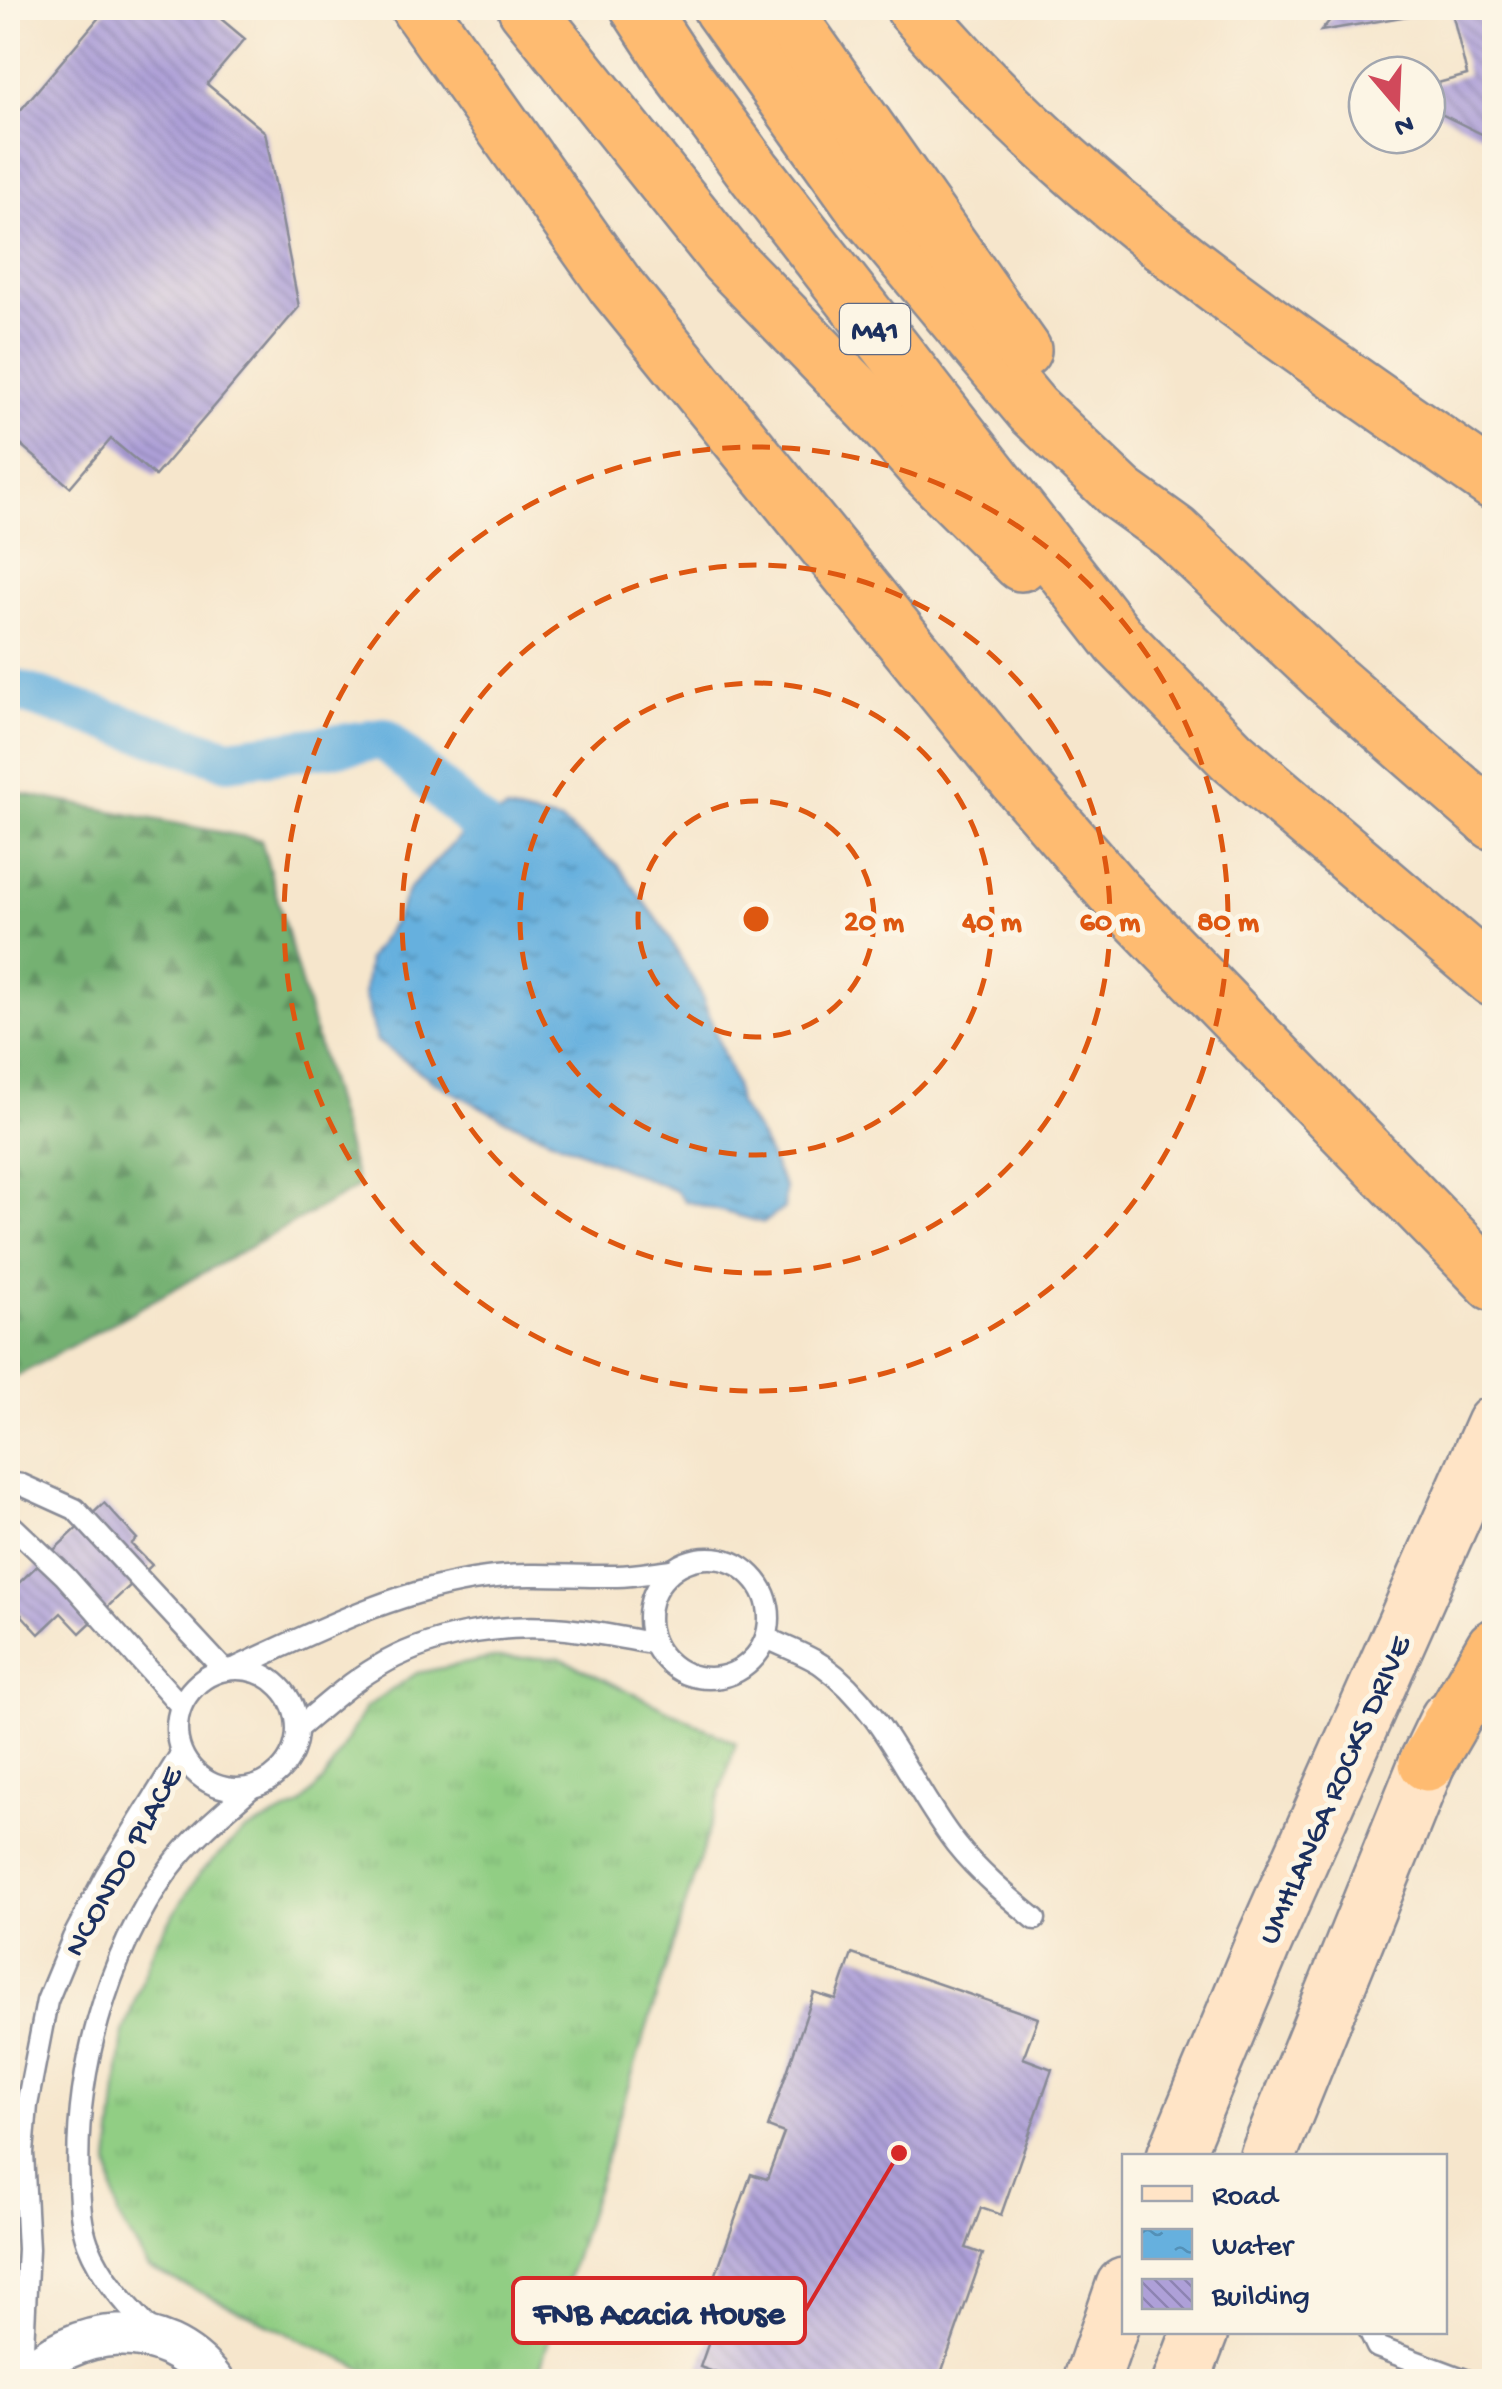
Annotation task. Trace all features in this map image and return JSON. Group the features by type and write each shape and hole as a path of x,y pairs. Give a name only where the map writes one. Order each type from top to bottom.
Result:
{"highway":[{"path":"419,8 616,286 1017,780 1115,893 1494,1283"},
{"path":"526,8 727,259 1000,543 1083,618 1121,643"},
{"name":"M41","path":"639,8 755,173 1121,643 1232,756 1494,980"},
{"name":"M41","path":"722,8 866,209 1032,409 1121,494 1175,533 1329,678 1494,822"},
{"path":"782,8 1025,352 1175,533"},
{"path":"914,8 994,98 1108,202 1262,319 1494,482"},
{"path":"1427,1763 1494,1647"}],"main road":[{"name":"UMHLANGA ROCKS DRIVE","path":"1176,2154 1263,1944 1494,1424"},
{"path":"1269,2154 1427,1763 1494,1622"},
{"path":"1091,2378 1122,2292"},
{"path":"1181,2382 1199,2334"},
{"path":"1203,2382 1215,2334"}],"street":[{"name":"NCONDO PLACE","path":"18,2382 38,2362 66,2345 98,2336 131,2336 162,2343 186,2354 217,2378"}],"lane":[{"path":"8,1483 22,1485 75,1510 230,1669 255,1671 286,1692 298,1728"},
{"path":"8,1522 65,1576 180,1705 198,1682 418,1592 486,1578 546,1573 619,1576 671,1570"},
{"path":"708,1557 745,1568 759,1582 768,1600 770,1619 756,1656 741,1670 722,1677 701,1678 681,1672 665,1660 653,1643 648,1623 650,1603 671,1570 708,1557"},
{"name":"NCONDO PLACE","path":"162,2343 94,2260 81,2222 77,2142 86,2072 100,2012 146,1906 193,1839 250,1789 268,1781 284,1767 294,1749 298,1728 376,1667 433,1643 502,1628 556,1628 653,1643"},
{"path":"766,1638 821,1664 859,1699 894,1744 922,1796 958,1846 992,1884 1034,1919"},
{"name":"NCONDO PLACE","path":"180,1705 176,1733 181,1754 192,1770 209,1783 228,1789 250,1789"},
{"name":"NCONDO PLACE","path":"18,2382 28,2248 23,2153 47,2001 106,1875 181,1754"},
{"path":"1370,2334 1373,2344 1382,2350 1471,2382"}],"green space":[{"path":"8,791 261,840 358,1187 8,1381"},
{"path":"493,1658 560,1658 736,1743 536,2381 389,2381 149,2268 118,2216 109,2164 123,2033 156,1942 200,1873 243,1832 300,1806 324,1780 365,1708 417,1673"}],"water":[{"path":"507,810 561,822 617,865 663,927 700,992 735,1085 738,1104 758,1133 785,1189 784,1208 764,1223 685,1201 676,1191 504,1119 436,1083 377,1041 364,994 368,959 395,920 409,889 463,833"}],"building":[{"path":"107,8 208,8 245,39 207,84 265,132 299,307 155,476 111,439 70,487 8,434 8,125"},
{"path":"1340,8 1443,8 1443,10 1321,31"},
{"path":"1451,8 1494,8 1494,140 1447,117 1447,80 1467,75"},
{"path":"104,1503 137,1539 131,1544 152,1565 80,1633 61,1613 39,1634 8,1600 8,1593"},
{"path":"852,1954 1038,2018 1023,2058 1052,2069 1001,2215 981,2208 966,2248 983,2254 938,2382 741,2382 700,2367 717,2319 702,2314 751,2174 767,2179 784,2133 768,2127 814,1993 836,2000"}],"waterway":[{"path":"8,688 228,759 384,739 480,825"}],"place":[{"name":"FNB Acacia House","path":"899,2153"}]}
